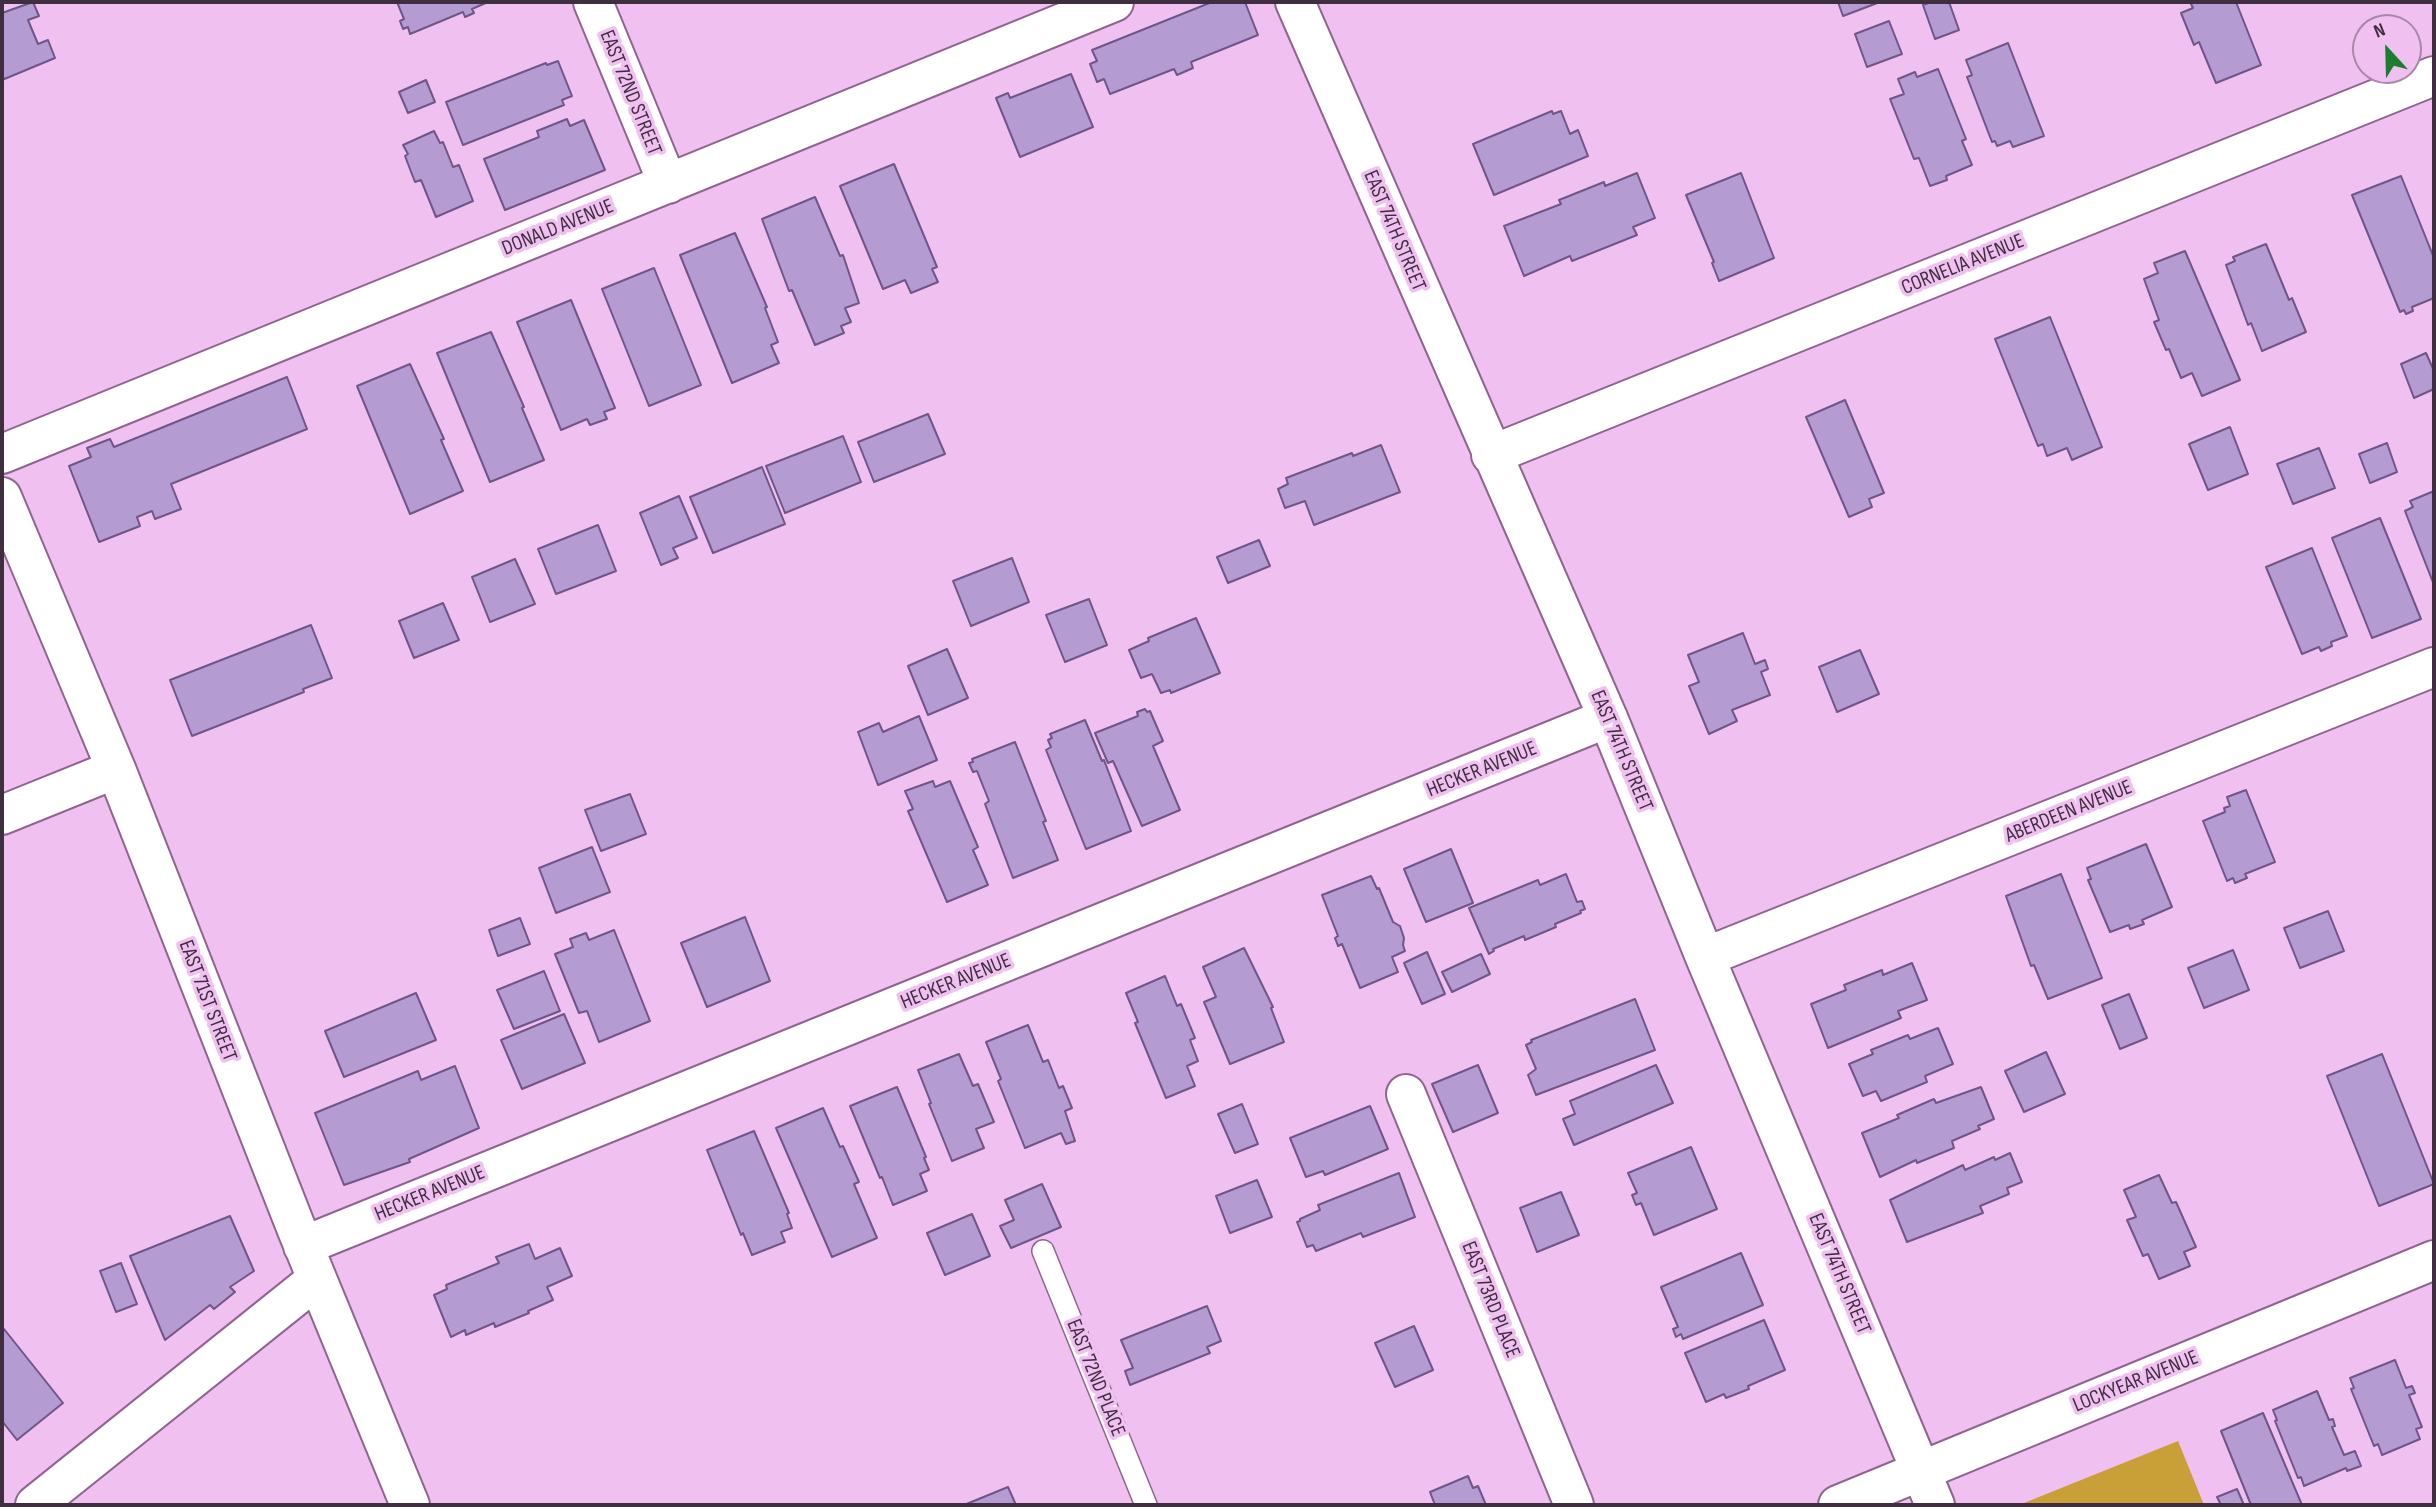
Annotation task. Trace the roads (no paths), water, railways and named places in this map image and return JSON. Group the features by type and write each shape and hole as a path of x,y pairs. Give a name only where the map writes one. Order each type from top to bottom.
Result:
{"street":[{"name":"EAST 72ND STREET","path":"593,2 668,184"},
{"name":"DONALD AVENUE","path":"2,454 1114,2"},
{"name":"EAST 74TH STREET","path":"1295,2 1608,718 1705,957 1935,1505"},
{"name":"CORNELIA AVENUE","path":"1491,455 2434,76"},
{"name":"EAST 71ST STREET","path":"2,497 116,769 310,1263 410,1505"},
{"name":"ABERDEEN AVENUE","path":"1705,957 2434,667"},
{"name":"HECKER AVENUE","path":"35,1505 310,1263 1608,718"},
{"path":"2,815 116,769"},
{"name":"EAST 73RD PLACE","path":"1406,1094 1574,1505"},
{"name":"LOCKYEAR AVENUE","path":"1838,1505 2434,1260"}],"lane":[{"name":"EAST 72ND PLACE","path":"1043,1251 1146,1505"}]}
